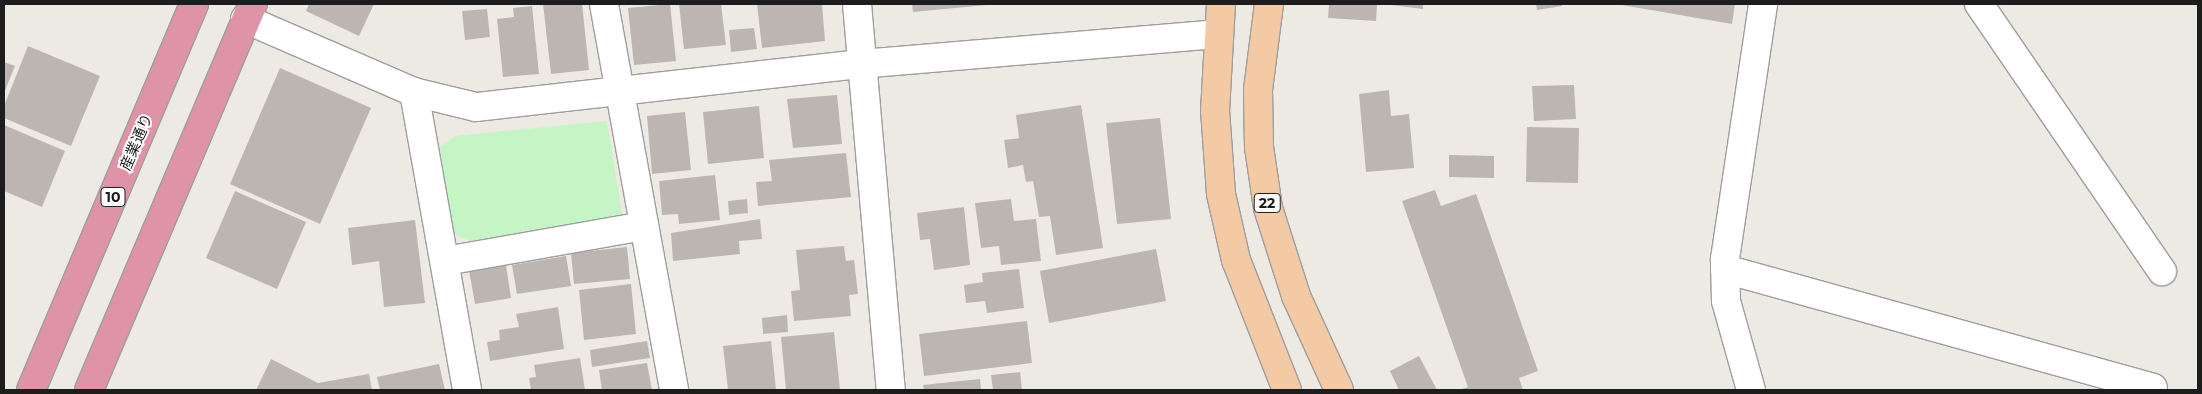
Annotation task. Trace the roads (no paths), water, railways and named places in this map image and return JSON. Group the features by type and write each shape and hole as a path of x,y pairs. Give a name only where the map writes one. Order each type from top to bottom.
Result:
{"highway":[{"name":"産業通り","path":"31,390 194,4"},
{"path":"90,390 249,12"}],"main road":[{"path":"1221,4 1215,110 1221,194 1236,260 1287,390"},
{"name":"22","path":"1269,4 1258,90 1259,147 1268,208 1293,287 1339,390"}],"street":[{"path":"604,4 674,390"},
{"path":"857,4 891,390"},
{"path":"1751,390 1728,309 1725,269 1730,209 1763,4"},
{"path":"1979,4 2162,271"},
{"path":"249,12 414,92 476,107 861,64 1218,34"},
{"path":"414,92 467,390"},
{"path":"444,261 644,226"},
{"path":"1725,269 2153,388"}]}
